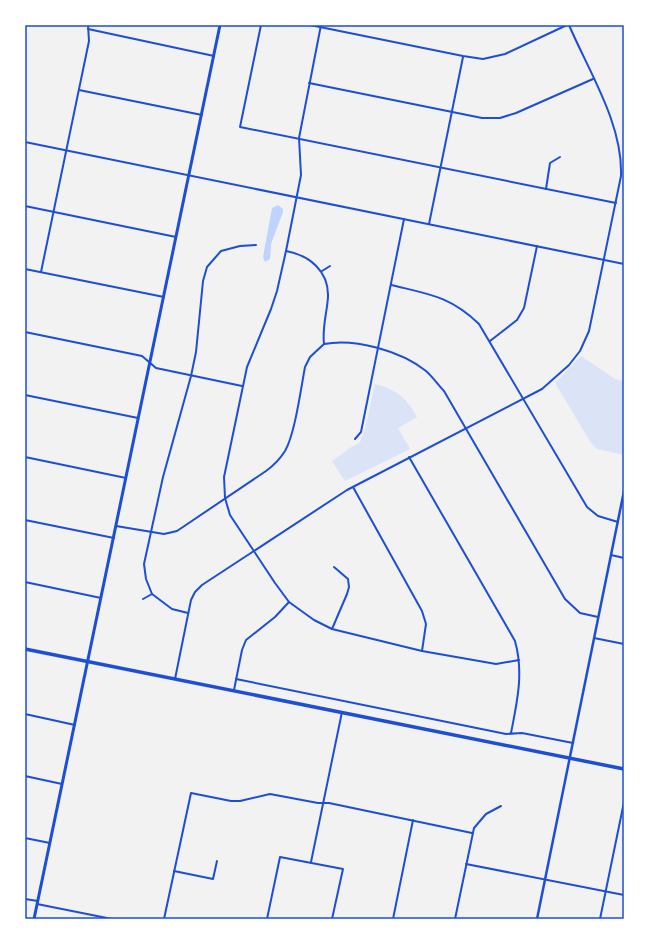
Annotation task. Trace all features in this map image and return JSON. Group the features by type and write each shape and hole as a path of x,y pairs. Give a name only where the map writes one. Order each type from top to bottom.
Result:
{"main road":[{"path":"34,919 220,25"},
{"path":"25,649 624,769"}],"street":[{"path":"41,272 89,41 88,25"},
{"path":"261,25 240,127 616,204"},
{"path":"175,678 188,613 195,592 253,551 352,487 523,399 553,381 580,351 592,320 605,260 621,176 621,152 616,133 593,78 568,25 504,54 483,59 310,25"},
{"path":"321,26 298,138 301,176 286,251 275,297 249,362 242,386 224,476 225,498 230,515 253,551 290,602 314,620 332,629 422,651 496,664 519,660"},
{"path":"88,29 214,56"},
{"path":"429,224 463,56"},
{"path":"309,83 482,118 500,118 593,78"},
{"path":"79,90 202,115"},
{"path":"25,142 624,264"},
{"path":"546,189 550,163 560,158"},
{"path":"25,206 176,237"},
{"path":"355,439 362,432 404,219"},
{"path":"188,613 172,609 152,594 146,579 144,564 150,532 170,450 186,400 196,352 203,281 207,267 221,251 240,246 256,245"},
{"path":"490,341 517,320 524,308 537,246"},
{"path":"286,251 309,259 322,271 328,292 323,329 324,344"},
{"path":"322,271 330,266"},
{"path":"25,269 164,297"},
{"path":"391,286 436,295 453,303 479,324 587,507 598,516 618,522"},
{"path":"25,332 142,356 156,368 242,386"},
{"path":"116,526 164,534 177,531 272,467 285,451 290,438 305,366 310,357 324,344 344,342 378,348 404,357 426,371 444,391 565,600 580,613 598,617"},
{"path":"25,395 138,418"},
{"path":"25,457 126,478"},
{"path":"409,457 515,642 519,660 520,679 511,733"},
{"path":"352,487 422,611 426,624 422,651"},
{"path":"537,919 624,490"},
{"path":"25,520 114,538"},
{"path":"611,555 624,558"},
{"path":"332,629 349,587 348,579 334,567"},
{"path":"25,582 101,598"},
{"path":"143,599 152,594"},
{"path":"234,690 242,650 246,640 275,617 290,602"},
{"path":"594,638 624,644"},
{"path":"236,679 506,734 522,733 573,743"},
{"path":"311,862 342,712"},
{"path":"25,714 75,724"},
{"path":"25,776 62,784"},
{"path":"164,919 191,792 231,801 240,801 270,794 413,820 472,833"},
{"path":"600,919 624,802"},
{"path":"455,919 472,833 478,822 486,814 501,806"},
{"path":"393,919 413,820"},
{"path":"25,838 50,843"},
{"path":"267,919 280,857 343,869 332,919"},
{"path":"174,871 213,879 217,861"},
{"path":"466,864 624,896"},
{"path":"25,899 112,919"}],"shaded area":[{"path":"581,356 615,379 624,381 624,455 597,449 591,443 555,383"},
{"path":"375,384 400,395 409,404 417,417 398,428 410,449 345,481 332,461 360,442 365,429"}],"water":[{"path":"278,205 283,209 283,212 271,244 270,259 265,262 263,257 272,208"}]}
